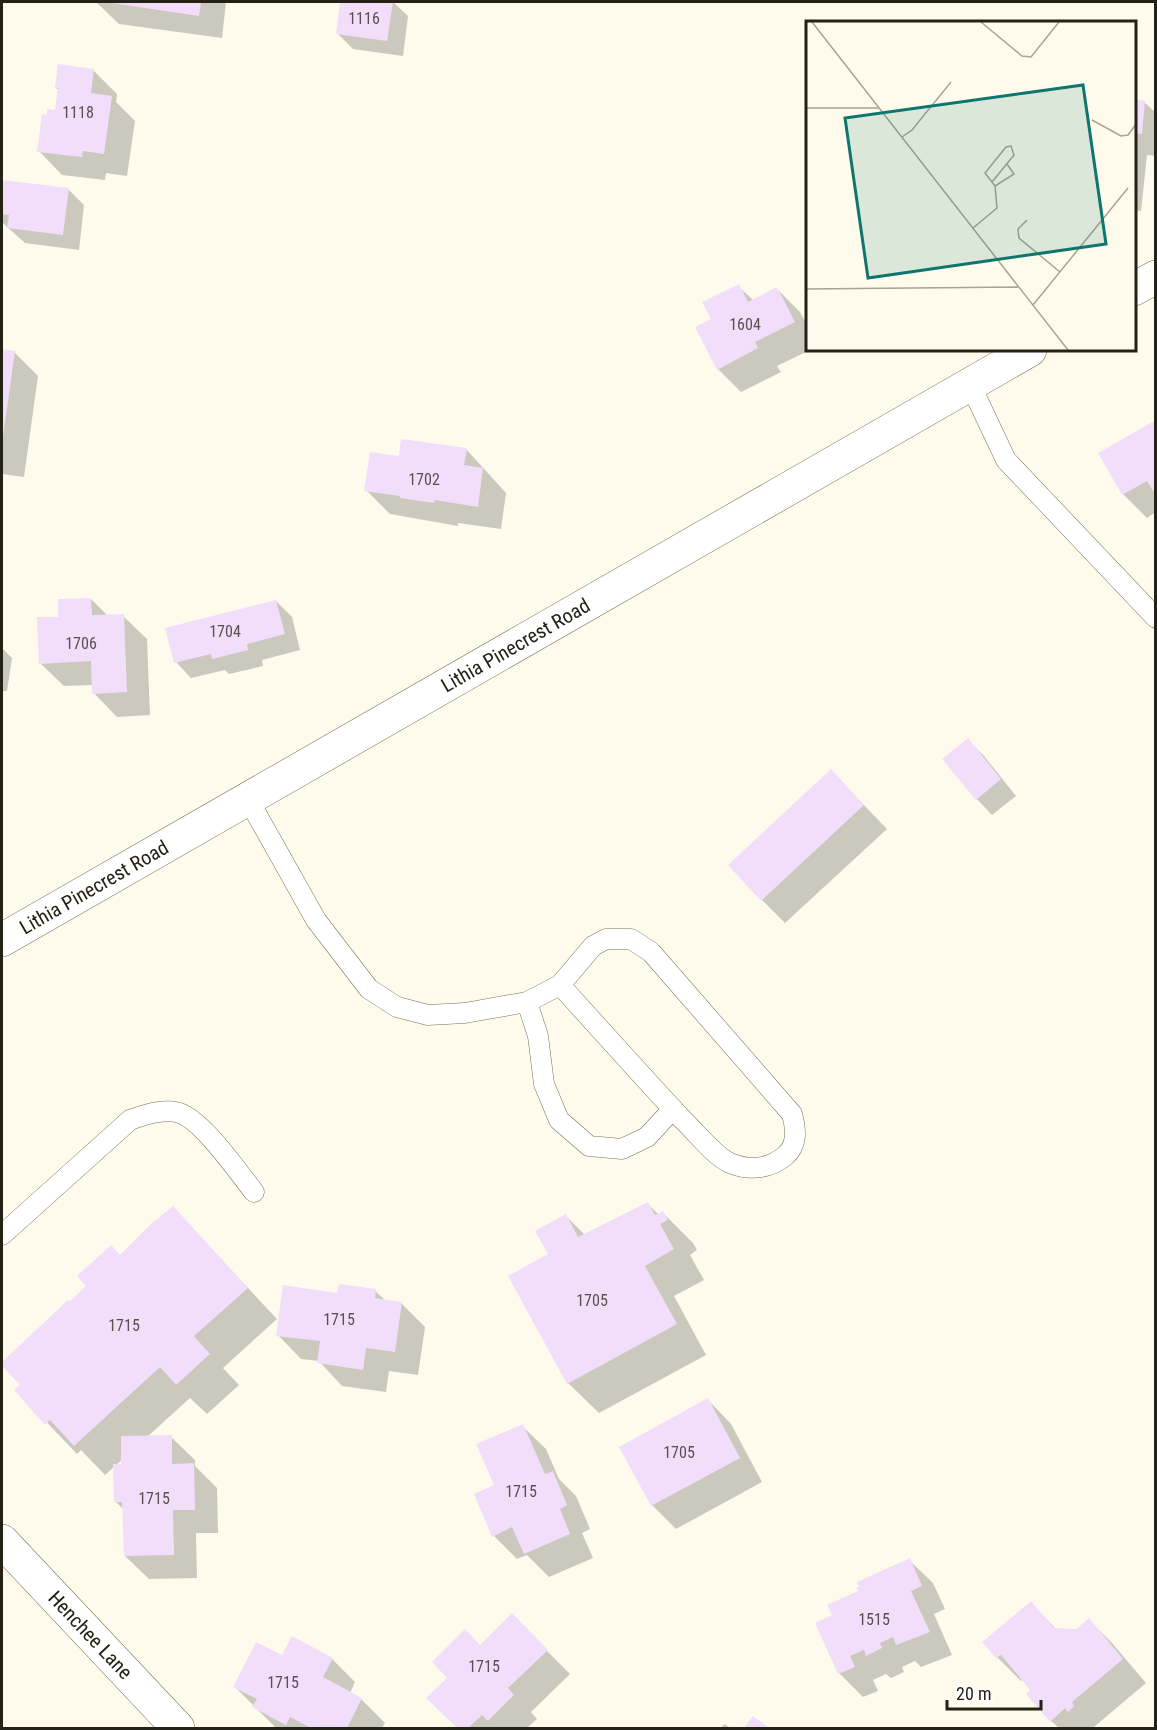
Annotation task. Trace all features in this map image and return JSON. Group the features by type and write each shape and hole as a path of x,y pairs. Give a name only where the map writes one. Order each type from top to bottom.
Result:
{"main road":[{"path":"1136,288 1155,277"},
{"name":"Lithia Pinecrest Road","path":"2,940 1028,351"},
{"name":"Henchee Lane","path":"2,1541 178,1728"}],"lane":[{"path":"970,384 1006,460 1155,618"},
{"path":"248,799 316,920 369,989 397,1007 428,1015 465,1014 527,1002 560,985 593,945 606,939 631,939 651,952 792,1114 796,1130 791,1150 775,1164 751,1169 728,1162 709,1147 560,985"},
{"path":"527,1002 538,1036 544,1084 559,1120 589,1146 622,1149 647,1137 673,1109"},
{"path":"2,1235 130,1120 152,1113 177,1112 198,1123 254,1192"}],"building":[{"path":"105,2 201,2 199,16"},
{"path":"340,2 393,2 387,41 336,34"},
{"path":"58,64 94,69 91,93 112,96 104,154 83,151 82,157 37,152 42,114 47,115 47,109 55,110"},
{"path":"1136,99 1145,101 1142,134 1136,133"},
{"path":"2,180 69,188 63,235 7,228 9,215 2,214"},
{"path":"739,284 748,302 777,287 795,322 755,342 758,348 717,370 695,327 711,319 702,302"},
{"path":"2,349 15,351 3,437 2,437"},
{"path":"1156,420 1156,496 1147,481 1122,495 1098,453"},
{"path":"401,439 467,448 464,465 483,468 478,507 435,500 434,503 364,491 370,452 399,456"},
{"path":"91,598 92,615 124,614 127,692 92,694 91,661 39,664 37,617 58,617 58,599"},
{"path":"276,600 285,634 247,644 248,650 212,659 211,654 174,663 165,628"},
{"path":"968,738 1001,779 976,800 942,759"},
{"path":"831,769 864,805 761,901 728,865"},
{"path":"648,1202 655,1215 663,1211 668,1220 660,1224 674,1249 645,1266 677,1324 567,1384 508,1276 548,1254 535,1231 566,1214 578,1237"},
{"path":"173,1206 248,1288 194,1336 210,1354 176,1385 160,1367 74,1446 50,1420 45,1425 14,1390 20,1385 2,1366 2,1362 86,1286 77,1276 111,1245 120,1255"},
{"path":"339,1284 376,1289 375,1298 402,1302 395,1352 366,1348 363,1370 317,1363 320,1341 276,1336 283,1285 337,1293"},
{"path":"708,1398 740,1458 651,1506 619,1447"},
{"path":"523,1424 545,1474 553,1471 567,1505 560,1509 570,1534 524,1554 512,1527 492,1537 474,1494 494,1485 476,1444"},
{"path":"172,1435 172,1464 194,1463 195,1510 173,1510 174,1555 124,1556 122,1502 114,1502 113,1464 121,1464 121,1436"},
{"path":"910,1558 922,1586 911,1591 930,1632 896,1645 893,1637 880,1643 882,1648 866,1656 864,1650 850,1656 855,1667 838,1674 815,1623 832,1615 827,1605 858,1591 857,1582"},
{"path":"1031,1601 1054,1628 1076,1629 1089,1618 1123,1659 1072,1702 1074,1706 1068,1712 1065,1708 1050,1722 1026,1694 1030,1690 1001,1655 996,1658 982,1642"},
{"path":"512,1613 548,1650 508,1688 514,1695 488,1721 482,1715 468,1728 457,1728 426,1698 447,1678 432,1662 465,1629 480,1645"},
{"path":"292,1636 333,1658 323,1677 362,1698 347,1728 311,1728 290,1717 286,1725 252,1707 257,1699 233,1687 256,1642 282,1655"},
{"path":"753,1716 769,1728 744,1728"}]}
